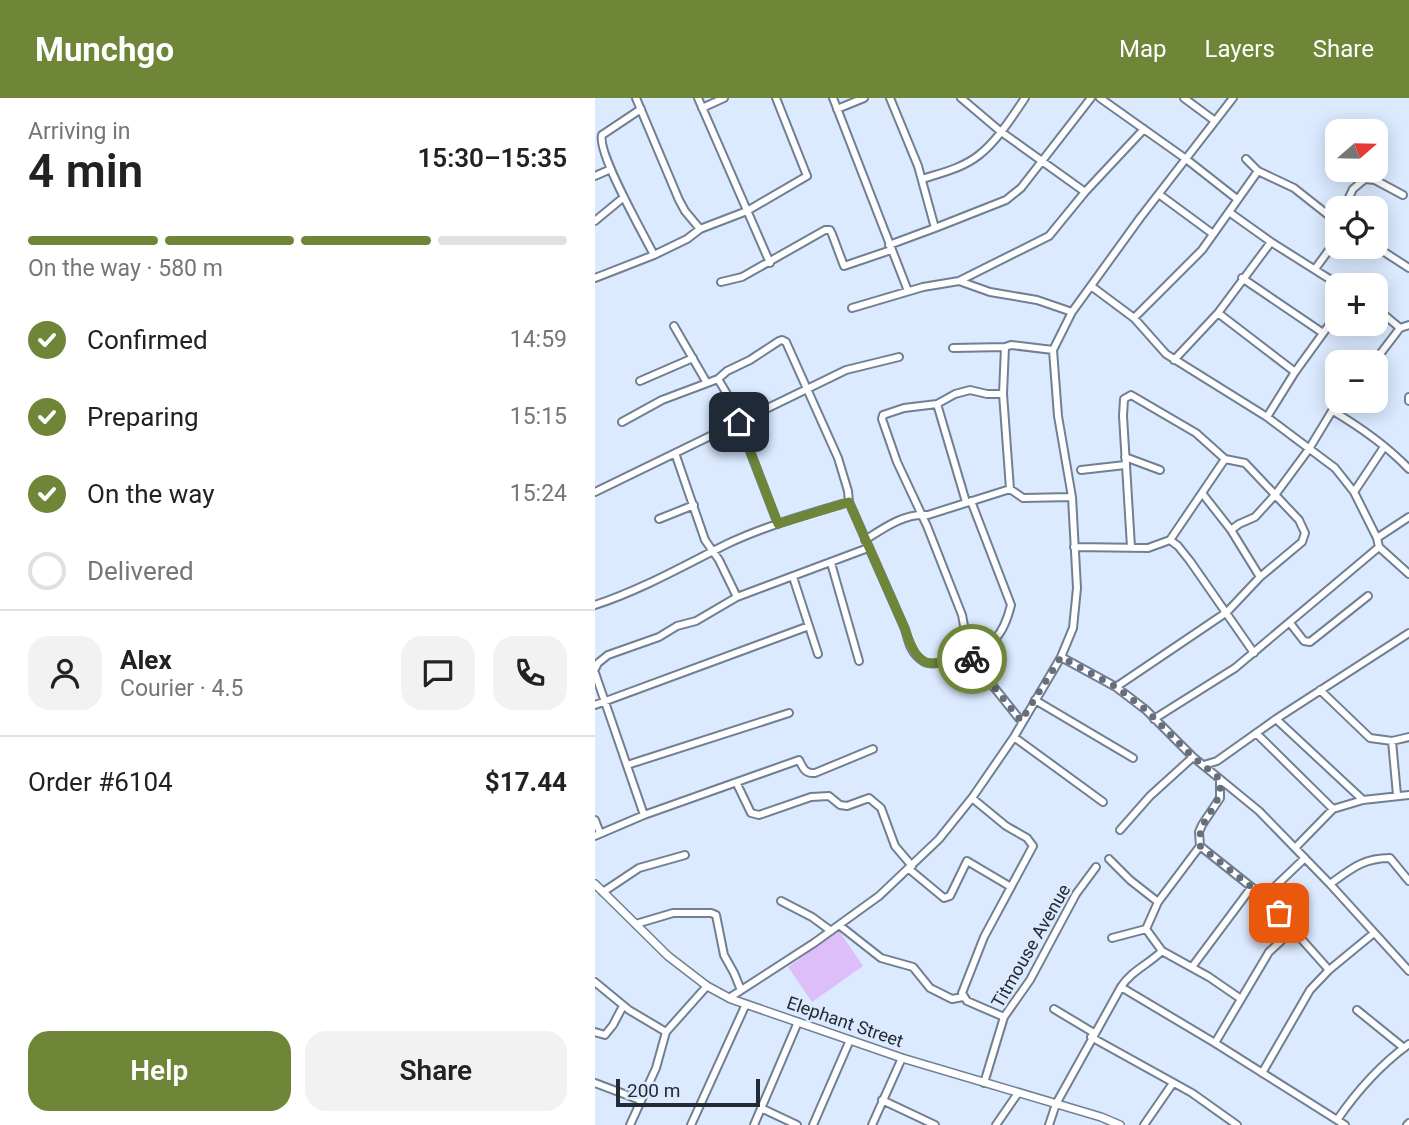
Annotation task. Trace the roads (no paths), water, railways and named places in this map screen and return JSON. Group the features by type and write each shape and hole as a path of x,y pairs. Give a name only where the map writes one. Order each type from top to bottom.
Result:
{"main road":[{"name":"Elephant Street","path":"595,884 668,956 707,986 729,998 902,1058 1120,1125"}],"street":[{"path":"636,98 685,211 700,229"},
{"path":"698,98 770,263"},
{"path":"702,108 724,98"},
{"path":"595,278 654,255 687,239 700,229 747,211 807,176 776,98"},
{"path":"833,98 908,291"},
{"path":"837,109 864,98"},
{"path":"890,98 922,179 935,228"},
{"path":"961,98 1000,131 1085,192"},
{"path":"922,179 954,169 977,157 1025,98"},
{"path":"721,282 737,280 825,230 830,230 844,266 1006,200 1021,188 1091,98"},
{"path":"1100,98 1237,199"},
{"path":"1184,98 1215,121"},
{"path":"729,998 879,896 939,839 972,798 1014,737 1061,657 1076,617 1077,588 1072,497 1058,416 1053,350 1072,312 1233,98"},
{"path":"641,109 601,137 604,154 654,255"},
{"path":"852,308 908,291 959,281 1049,236 1085,192 1144,129"},
{"path":"1246,159 1258,171 1294,188 1325,212"},
{"path":"595,176 611,169"},
{"path":"1133,318 1196,257 1258,171"},
{"path":"1350,196 1353,189 1365,179 1375,180 1403,195"},
{"path":"1160,195 1213,234"},
{"path":"595,221 624,197"},
{"path":"1229,212 1325,276"},
{"path":"1174,360 1218,313 1271,242"},
{"path":"1315,269 1325,255"},
{"path":"1388,255 1409,268"},
{"path":"1243,278 1323,333"},
{"path":"959,281 990,292 1037,300 1072,312"},
{"path":"1091,286 1133,318 1157,347 1174,360 1267,417 1335,468 1354,492 1377,538 1378,547 1409,574"},
{"path":"1218,313 1295,372"},
{"path":"1388,318 1400,328"},
{"path":"1383,350 1400,328 1409,324"},
{"path":"674,326 707,383"},
{"path":"1267,417 1325,330"},
{"path":"622,422 662,400 718,379 727,371 782,340 789,348 838,458 849,502 912,650 919,658 929,663 937,663 994,640 1002,631 1011,605 969,501 937,404"},
{"path":"953,348 1011,345 1053,350"},
{"path":"1005,347 1003,394 1010,489"},
{"path":"640,381 694,358"},
{"path":"595,492 852,368 899,358"},
{"path":"718,379 728,395 778,524"},
{"path":"1003,394 971,390 955,394 937,404 895,410 883,415 882,419 962,615 969,652 989,683 1021,721"},
{"path":"1116,687 1227,612 1260,577 1302,542 1305,533 1299,520 1245,463 1225,459 1196,433 1131,396 1124,399 1125,465 1131,547"},
{"path":"1231,530 1255,516 1275,495 1332,413"},
{"path":"1336,413 1355,424 1409,469"},
{"path":"1354,492 1384,447"},
{"path":"675,453 705,540 737,597"},
{"path":"1125,457 1160,470"},
{"path":"1074,547 1148,548 1170,540 1225,459"},
{"path":"1081,470 1125,465"},
{"path":"1010,489 1023,498 1072,497"},
{"path":"865,540 890,525 919,514 928,515 1010,489"},
{"path":"1202,493 1231,530 1260,577"},
{"path":"595,605 648,586 713,551 778,524 849,502"},
{"path":"659,519 694,505"},
{"path":"1377,538 1409,517"},
{"path":"1170,540 1178,546 1254,653"},
{"path":"1154,719 1199,692 1254,653 1378,547"},
{"path":"644,815 603,702 595,671 599,663 608,655 659,637 677,626 696,621 737,597 868,548"},
{"path":"831,563 859,661"},
{"path":"793,577 818,654"},
{"path":"1290,623 1304,641 1310,642 1368,596"},
{"path":"595,705 809,626"},
{"path":"1205,765 1217,761 1276,719 1406,635 1409,644"},
{"path":"1061,657 1116,687 1146,710 1193,757 1259,810 1409,971"},
{"path":"1320,690 1370,738 1392,741 1409,737"},
{"path":"1035,700 1133,758"},
{"path":"627,765 789,713"},
{"path":"1276,719 1363,800"},
{"path":"1256,733 1333,809"},
{"path":"1014,737 1103,802"},
{"path":"1392,741 1397,795"},
{"path":"595,820 598,834 799,760 803,769 815,773 873,749"},
{"path":"1120,830 1150,796 1193,757"},
{"path":"1112,939 1146,929 1158,902 1200,846 1199,832 1220,798 1217,761"},
{"path":"737,784 751,813 759,815 811,797 829,796 840,805 847,806 869,798 881,808 895,846 910,867 944,898 950,896 967,861 1011,887"},
{"path":"1296,848 1333,809 1363,800 1409,795"},
{"path":"972,798 1006,827 1027,838 1033,846 985,937 962,993 967,1001 1004,1017"},
{"path":"1200,846 1264,897 1329,970"},
{"path":"603,892 639,868 685,855"},
{"path":"1264,897 1305,858"},
{"path":"1330,884 1373,858 1391,858 1409,881"},
{"path":"1109,859 1158,902"},
{"name":"Titmouse Avenue","path":"985,1083 1004,1017 1030,980 1076,894 1096,867"},
{"path":"1192,967 1251,888"},
{"path":"781,901 812,917 831,931"},
{"path":"636,925 673,913 716,915 724,955 741,990"},
{"path":"839,925 881,958 913,967 930,988 952,999 963,997"},
{"path":"1146,929 1162,951 1241,999"},
{"path":"1215,1043 1269,952 1294,929"},
{"path":"1262,1073 1310,990 1329,970 1374,933"},
{"path":"1049,1125 1056,1104 1121,987 1128,977 1162,951"},
{"path":"595,982 623,1006 666,1032"},
{"path":"630,1125 656,1068 666,1032 707,986"},
{"path":"1121,987 1345,1125"},
{"path":"691,1125 746,1004"},
{"path":"595,1032 605,1035 623,1006"},
{"path":"1054,1009 1192,1093 1237,1125"},
{"path":"1337,1120 1353,1096 1407,1046 1357,1010"},
{"path":"754,1125 798,1022"},
{"path":"813,1125 850,1040"},
{"path":"872,1125 902,1058"},
{"path":"595,1083 640,1100"},
{"path":"1144,1125 1173,1083"},
{"path":"996,1125 1018,1093"},
{"path":"882,1100 935,1125"},
{"path":"761,1108 797,1125"}]}
